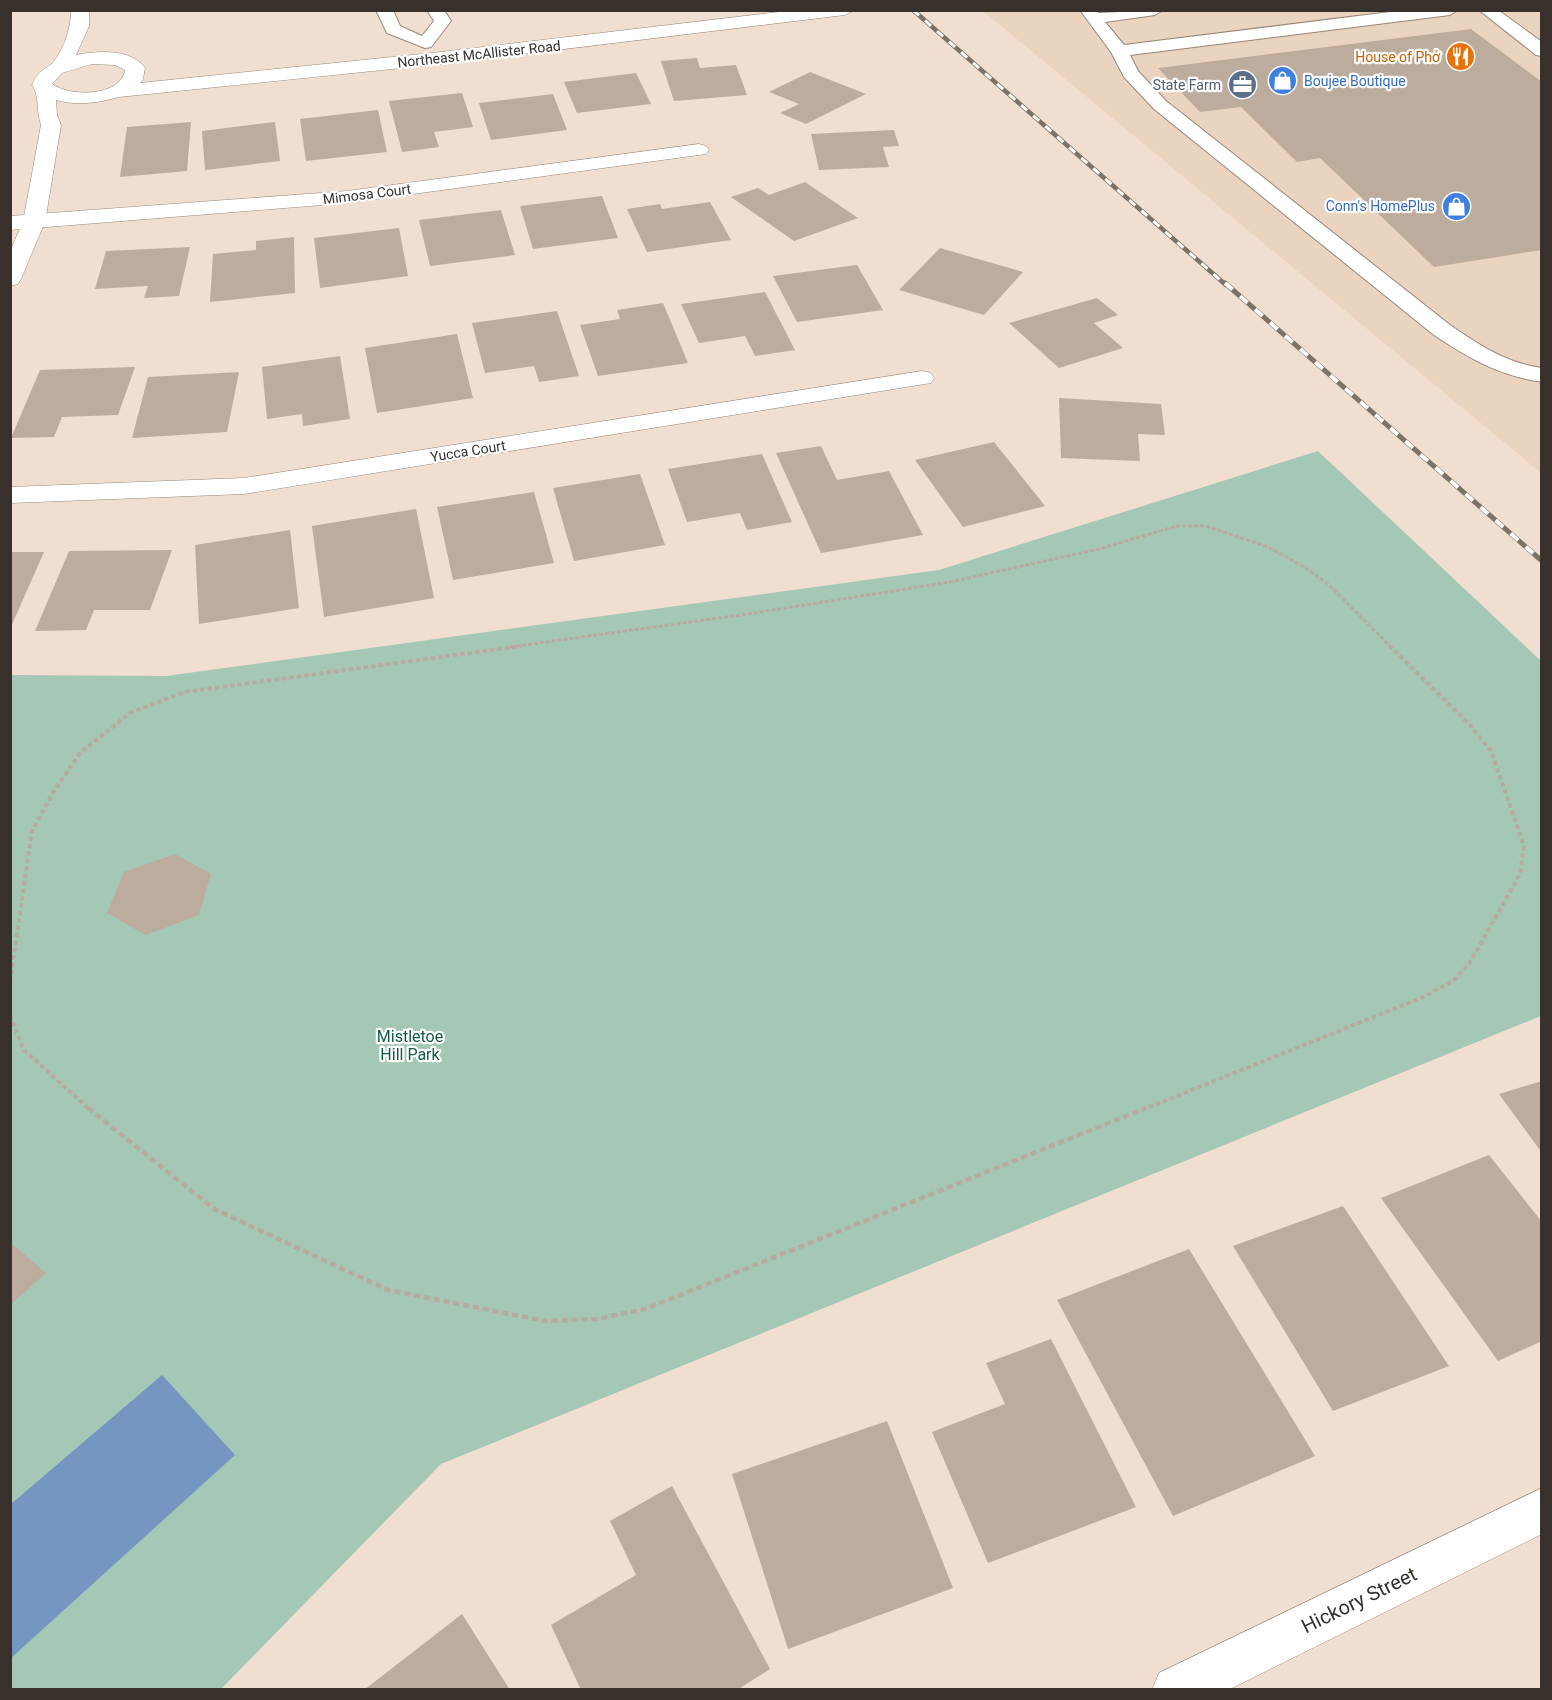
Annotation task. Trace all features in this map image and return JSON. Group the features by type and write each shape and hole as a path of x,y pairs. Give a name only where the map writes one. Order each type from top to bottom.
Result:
{"street":[{"name":"Northeast McAllister Road","path":"107,58 129,63 135,68 186,69 728,10"},
{"name":"Northeast McAllister Road","path":"51,125 106,94 441,58 845,10"},
{"path":"10,279 34,222 51,125 47,115 43,78 62,65 76,61 107,58 80,18"},
{"path":"62,65 80,18"},
{"path":"46,91 69,98 106,94 133,81 136,74 135,68"},
{"name":"Mimosa Court","path":"10,224 347,197 699,150"},
{"name":"Yucca Court","path":"10,495 244,486 922,378"},
{"name":"Hickory Street","path":"1176,1689 1542,1510"}],"lane":[{"path":"384,10 393,29 424,43 443,21 435,10"},
{"path":"1092,14 1155,10"},
{"path":"1119,51 1450,10"},
{"path":"1487,10 1542,51"},
{"path":"1092,14 1119,51 1130,73 1160,105 1442,330 1482,357 1518,373 1542,375"}],"path":[{"path":"10,982 32,831 54,791 80,753 130,713 185,692 730,617 950,582 1099,549 1177,525 1206,526 1268,547 1303,566 1328,584 1470,725 1491,751 1524,846 1520,874 1469,964 1453,981 1421,998 645,1309 597,1319 545,1321 388,1290 214,1209 109,1127 24,1050 10,1015"}],"shaded area":[{"path":"983,11 1541,11 1541,473"}],"green space":[{"name":"Mistletoe Hill Park","path":"1318,451 1541,661 1541,1016 441,1464 221,1689 11,1690 11,675 166,676 939,570"}],"water":[{"path":"162,1375 235,1455 11,1658 11,1504"}],"building":[{"name":"Conn's HomePlus","path":"1471,29 1542,82 1542,250 1434,267 1320,158 1297,162 1241,107 1200,112 1158,68"},
{"path":"697,58 700,68 736,65 747,95 674,101 661,61"},
{"path":"810,72 866,94 806,124 780,113 799,104 769,92"},
{"path":"636,73 651,104 577,113 564,82"},
{"path":"462,93 473,127 434,132 439,147 402,152 389,101"},
{"path":"553,94 567,130 491,140 479,103"},
{"path":"378,110 387,152 306,161 300,119"},
{"path":"191,122 187,171 120,177 127,127"},
{"path":"275,122 280,161 205,170 202,131"},
{"path":"894,130 899,146 883,147 889,167 819,170 811,134"},
{"path":"805,182 858,218 794,241 731,197 758,188 769,195"},
{"path":"602,196 618,238 533,249 520,206"},
{"path":"710,202 731,240 647,252 627,209 660,204 662,209"},
{"path":"501,210 515,255 430,266 419,220"},
{"path":"399,228 408,276 320,288 314,238"},
{"path":"294,237 295,293 210,302 213,254 256,250 256,241"},
{"path":"190,247 179,296 144,298 148,286 95,289 106,251"},
{"path":"940,248 1023,272 984,315 899,290"},
{"path":"857,265 883,310 797,322 773,276"},
{"path":"765,292 795,350 755,356 745,336 699,343 681,304"},
{"path":"1097,298 1118,315 1094,323 1123,348 1059,368 1009,323"},
{"path":"663,303 688,363 598,376 580,325 620,319 617,310"},
{"path":"557,311 579,376 539,382 534,366 485,373 472,323"},
{"path":"457,334 473,398 377,413 365,348"},
{"path":"340,356 350,419 303,426 302,414 267,419 262,367"},
{"path":"135,367 118,415 62,417 54,437 11,438 40,370"},
{"path":"239,372 227,432 132,438 148,377"},
{"path":"1059,398 1161,404 1165,435 1138,434 1140,461 1061,458"},
{"path":"994,442 1045,506 963,527 915,460"},
{"path":"821,446 837,480 889,471 923,535 821,553 776,453"},
{"path":"762,454 792,522 747,530 740,513 687,522 668,469"},
{"path":"640,474 665,545 574,561 553,488"},
{"path":"534,492 554,563 453,580 437,507"},
{"path":"416,509 434,598 324,617 312,526"},
{"path":"290,530 299,608 199,624 195,545"},
{"path":"172,550 150,610 94,610 86,630 35,631 69,551"},
{"path":"10,552 44,552 10,629"},
{"path":"175,854 211,874 199,915 146,935 107,913 124,872"},
{"path":"1542,1081 1542,1153 1499,1094"},
{"path":"1489,1155 1542,1222 1542,1341 1498,1361 1381,1198"},
{"path":"1343,1206 1449,1366 1333,1411 1233,1246"},
{"path":"10,1242 46,1273 10,1305"},
{"path":"1189,1249 1315,1456 1173,1516 1057,1300"},
{"path":"1051,1339 1136,1507 988,1563 932,1432 1005,1404 986,1363"},
{"path":"887,1421 953,1588 788,1649 732,1474"},
{"path":"672,1486 770,1669 737,1690 581,1690 551,1625 636,1575 610,1521"},
{"path":"462,1614 510,1690 364,1690"}],"railway":[{"path":"913,10 1226,285"},
{"path":"1225,283 1542,561"}],"place":[{"name":"House of Phở","path":"1461,57"},
{"name":"Boujee Boutique","path":"1283,81"},
{"name":"State Farm","path":"1242,85"},
{"name":"Conn's HomePlus","path":"1456,206"}]}
